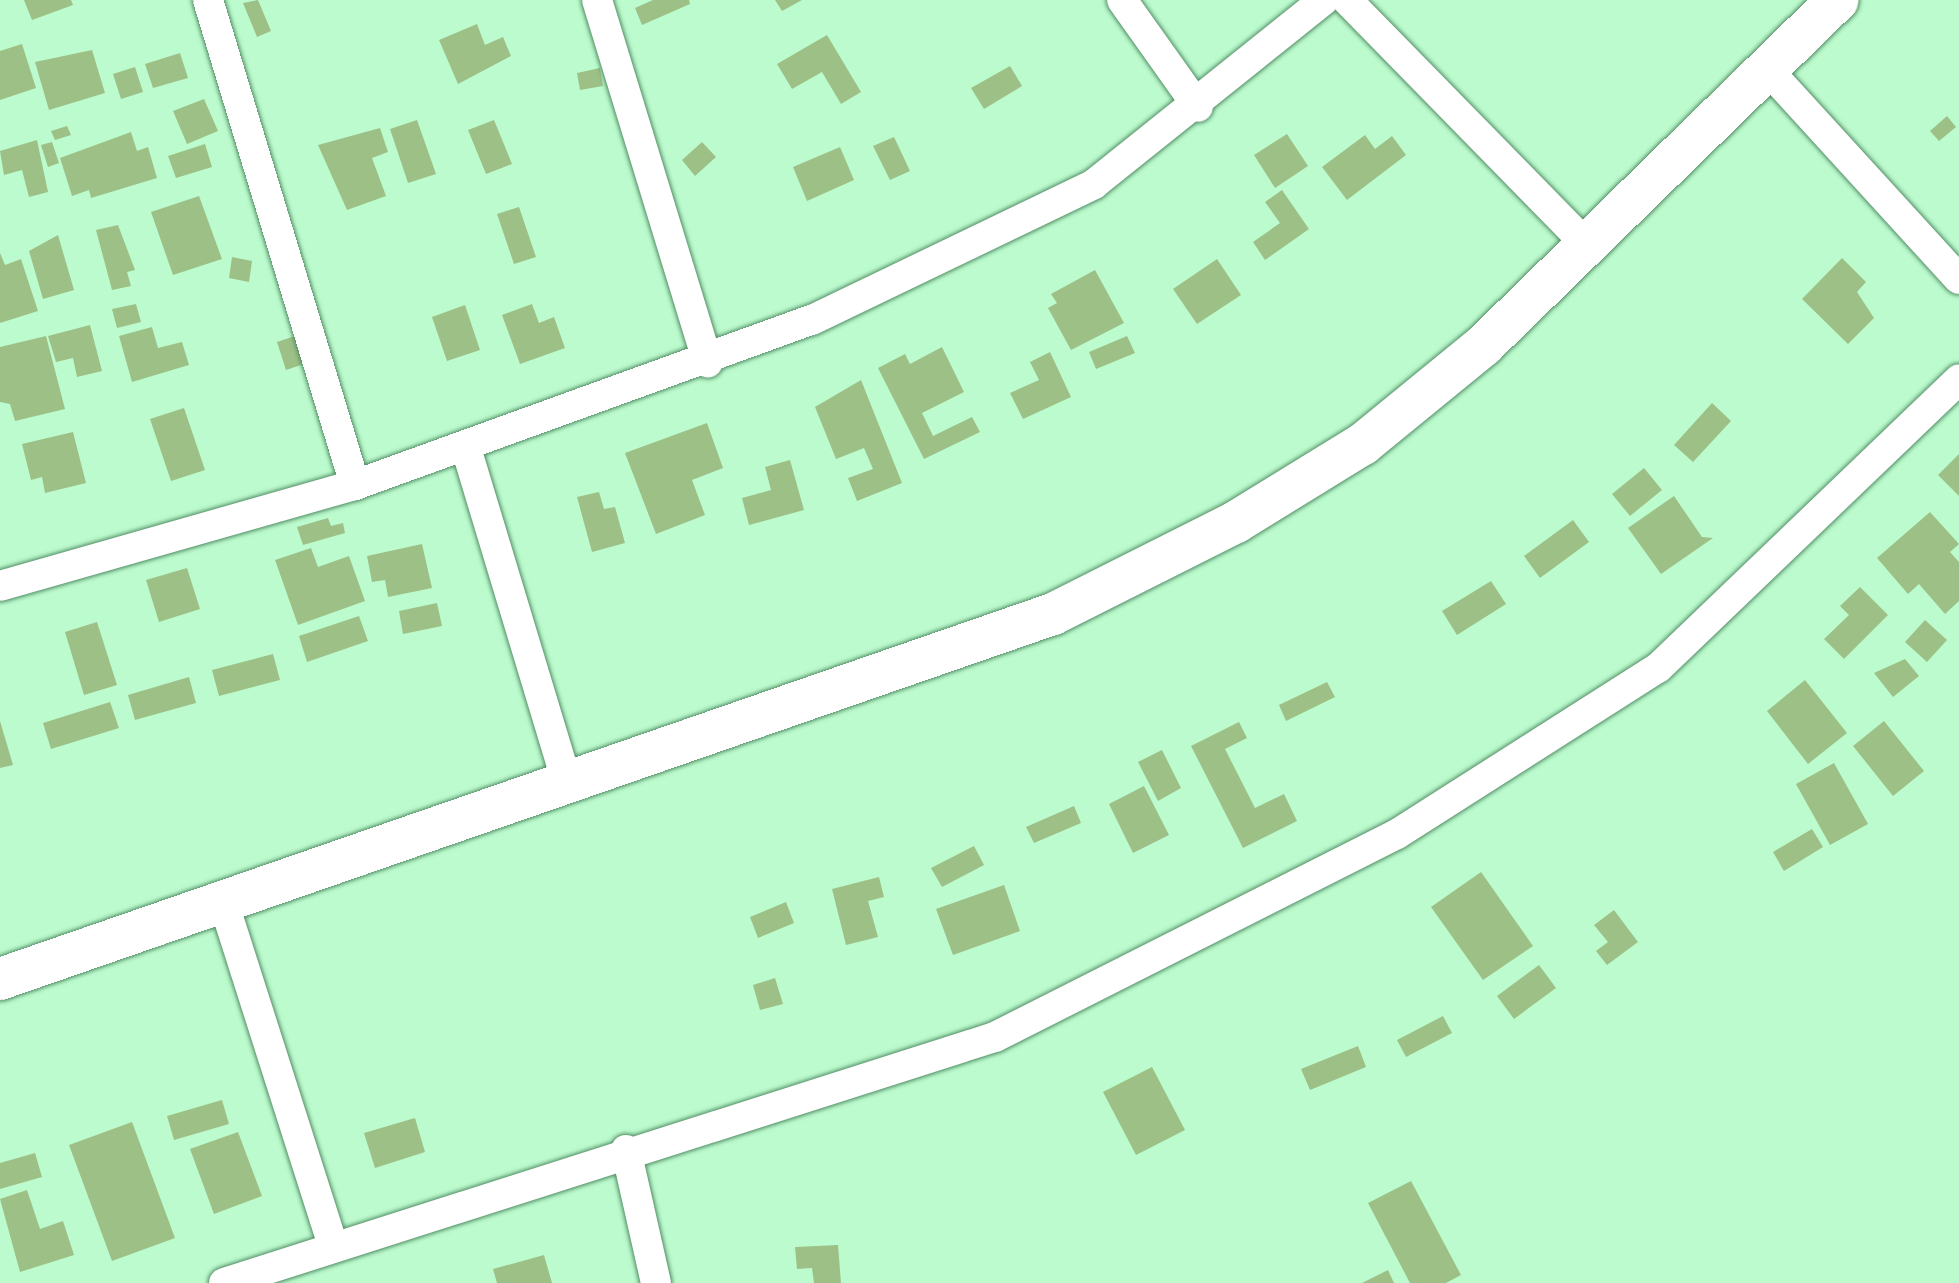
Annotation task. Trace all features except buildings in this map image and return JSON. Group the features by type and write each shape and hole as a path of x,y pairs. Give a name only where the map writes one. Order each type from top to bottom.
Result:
{"street":[{"path":"208,0 355,485"},
{"path":"597,0 708,362"},
{"path":"1122,0 1198,107"},
{"path":"0,586 355,485 708,362 1043,215 1198,107 1324,0"},
{"path":"1347,0 1589,247"},
{"path":"0,979 566,779 1053,614 1236,522 1363,444 1589,247 1837,0"},
{"path":"1768,70 1959,279"},
{"path":"224,1283 626,1150 995,1037 1447,807 1658,668 1959,379"},
{"path":"466,448 566,779"},
{"path":"223,901 333,1245"},
{"path":"626,1150 656,1283"}]}
